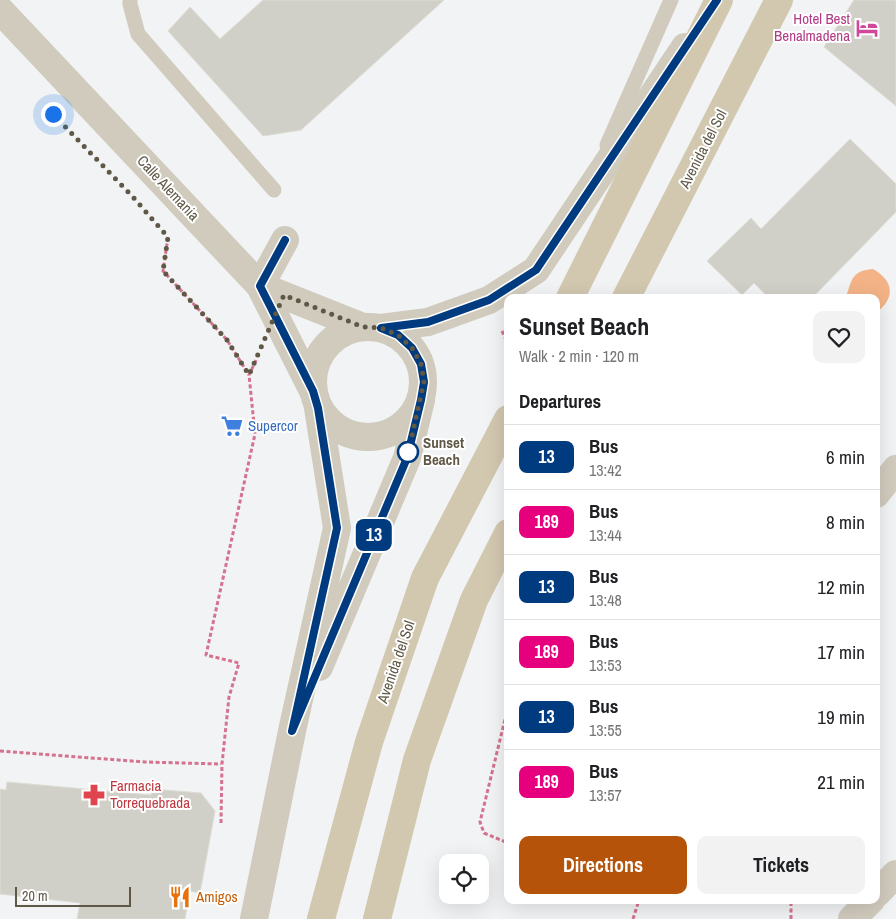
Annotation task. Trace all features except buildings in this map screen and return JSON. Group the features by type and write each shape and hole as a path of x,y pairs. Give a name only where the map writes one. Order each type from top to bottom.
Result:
{"main road":[{"path":"572,294 718,0"},
{"name":"Avenida del Sol","path":"628,294 779,0"},
{"name":"Avenida del Sol","path":"321,919 369,742 426,578 504,427"},
{"path":"377,919 417,760 474,600 504,541"}],"street":[{"path":"254,919 292,731 337,528 313,373 319,356 330,341 345,332 372,327 428,322 489,300 536,270 718,0"},
{"name":"Calle Alemania","path":"0,10 260,286 372,327"},
{"path":"285,240 260,286 329,423 345,433 362,438 381,437 398,429 412,416 421,400"},
{"path":"292,731 407,458 421,400 424,382 421,364 412,348 398,335 372,327"},
{"path":"880,489 896,469"},
{"path":"880,890 896,874"},
{"path":"852,919 867,904"}],"lane":[{"path":"130,0 138,34 274,190"},
{"path":"583,200 671,0"}],"path":[{"path":"162,230 168,237 163,271 227,340 249,375 255,434 206,655 239,663 229,698 222,764 222,823"},
{"path":"249,375 276,316"},
{"path":"504,723 480,822 484,833 504,841"},
{"path":"0,751 145,762 222,764"},
{"path":"633,919 638,904"},
{"path":"791,904 791,919"}],"shaded area":[{"path":"873,269 888,284 889,296 880,309 880,294 847,294 851,281 856,274"}],"bus line":[{"name":"13","path":"285,240 260,286 313,391 318,408 337,528 292,731 407,458 421,400 424,382 421,364 412,348 398,335 381,328 428,322 489,300 536,270 717,0"}],"place":[{"name":"Hotel Best Benalmadena","path":"867,28"},
{"name":"Supercor","path":"232,426"},
{"name":"Sunset Beach","path":"408,452"},
{"name":"Farmacia Torrequebrada","path":"94,795"},
{"name":"Amigos","path":"180,897"}],"route":[{"path":"53,114 132,196 168,237 163,271 227,340 249,375 284,295 363,327 381,328 398,335 412,348 421,364 424,382 407,458 408,452"}]}
